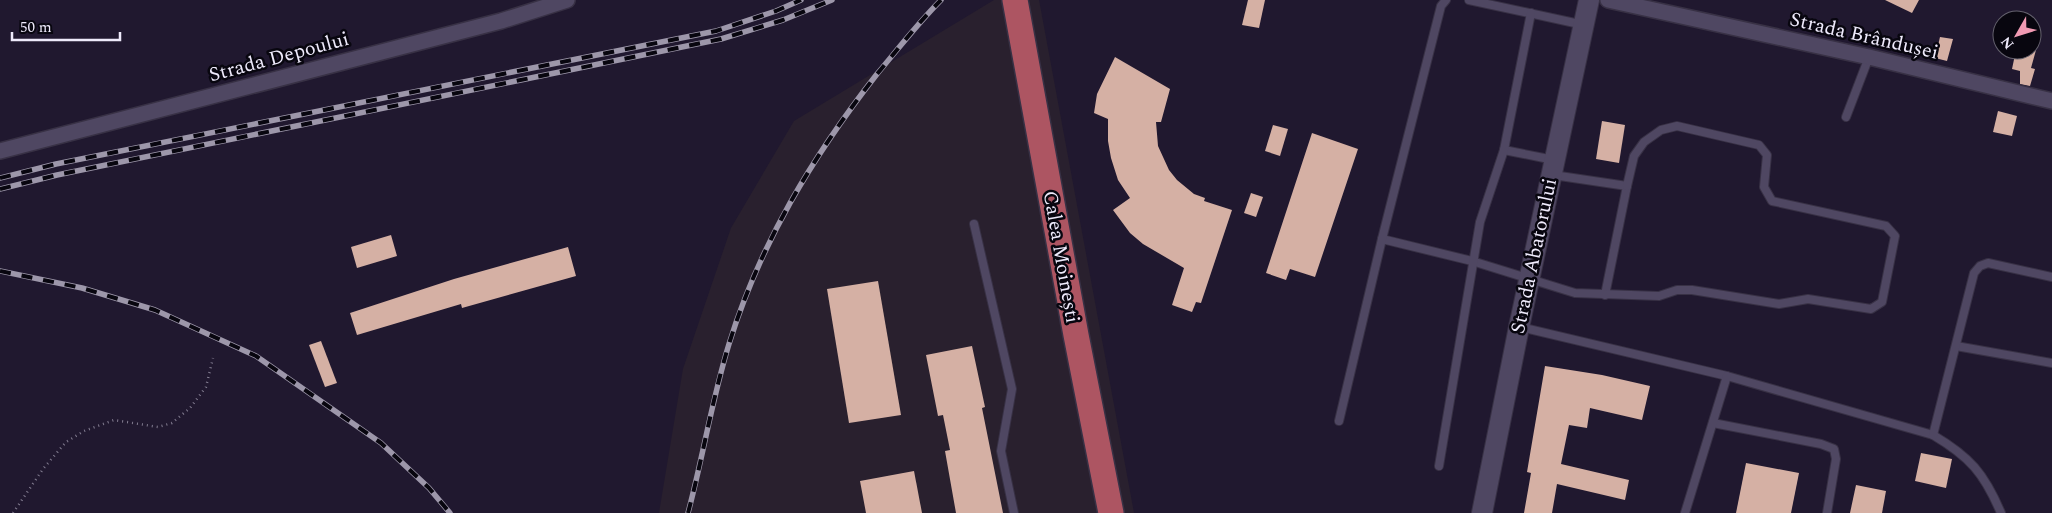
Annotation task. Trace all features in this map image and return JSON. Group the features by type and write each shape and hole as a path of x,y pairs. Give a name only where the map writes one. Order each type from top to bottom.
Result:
{"main road":[{"name":"Calea Moinești","path":"1015,0 1063,266 1112,513"}],"street":[{"name":"Strada Depoului","path":"0,151 501,21 567,0"},
{"name":"Strada Abatorului","path":"1482,513 1518,327 1530,279 1589,0"},
{"name":"Strada Brândușei","path":"1608,0 1869,57 2052,101"}],"lane":[{"path":"1339,421 1382,239 1441,6 1446,0"},
{"path":"1470,0 1584,25"},
{"path":"1439,466 1480,222 1504,150 1531,13"},
{"path":"1846,117 1869,57"},
{"path":"1382,239 1472,262 1575,293 1605,295 1659,296 1677,290 1692,290 1779,304 1808,299 1871,309 1882,302 1896,236 1886,226 1772,201 1766,194 1764,187 1767,155 1759,145 1677,126 1661,130 1644,142 1634,156 1605,295"},
{"path":"1504,150 1553,167 1627,186"},
{"path":"974,224 1012,389 1000,451 1014,513"},
{"path":"1933,435 1974,273 1980,266 1988,263 2052,277"},
{"path":"1518,327 1727,376 1933,435 1957,449 1977,467 2001,513"},
{"path":"1956,346 2052,363"},
{"path":"1685,513 1727,376"},
{"path":"1713,423 1821,444 1834,449 1836,459 1828,513"}],"path":[{"path":"13,513 43,469 66,442 84,431 114,420 158,427 172,423 190,408 206,387 213,358"}],"shaded area":[{"path":"994,0 1039,0 1134,513 659,513 683,369 731,228 794,121"}],"building":[{"path":"1248,0 1265,0 1259,28 1242,25"},
{"path":"1885,0 1919,0 1912,13"},
{"path":"1940,37 1953,39 1947,61 1935,58"},
{"path":"1115,57 1170,89 1161,122 1156,122 1158,146 1169,170 1177,180 1194,194 1205,198 1204,201 1232,210 1201,303 1196,302 1192,312 1172,305 1184,268 1143,244 1130,233 1113,210 1130,198 1118,180 1111,158 1108,141 1108,119 1094,113 1097,94"},
{"path":"2014,60 2033,60 2031,68 2035,69 2030,86 2020,84 2020,71 2012,69"},
{"path":"1998,111 2017,116 2012,136 1993,132"},
{"path":"1602,121 1625,125 1619,163 1596,159"},
{"path":"1273,125 1288,129 1280,156 1265,151"},
{"path":"1312,133 1358,149 1315,277 1290,269 1286,280 1266,273"},
{"path":"1251,193 1263,197 1256,217 1244,213"},
{"path":"391,235 397,256 357,268 351,247"},
{"path":"568,247 576,276 462,308 461,304 357,335 350,313 454,279"},
{"path":"878,281 901,415 849,423 827,289"},
{"path":"321,341 337,383 325,387 309,345"},
{"path":"972,346 985,407 982,408 1003,513 956,513 945,451 950,450 943,415 938,416 926,355"},
{"path":"1545,366 1602,375 1650,386 1642,420 1590,408 1587,428 1569,425 1561,464 1629,480 1625,500 1557,484 1552,513 1524,513 1531,473 1527,472"},
{"path":"1921,453 1952,459 1946,488 1915,481"},
{"path":"1746,463 1799,473 1791,513 1736,513"},
{"path":"914,471 922,513 866,513 860,481"},
{"path":"1856,485 1886,491 1882,513 1850,513"}],"railway":[{"path":"0,178 56,164 716,31 776,11 801,0"},
{"path":"0,189 57,175 721,39 783,20 832,0"},
{"path":"688,513 729,344 756,271 772,237 810,170 853,105 908,36 941,0"},
{"path":"0,271 82,288 155,310 256,356 381,443 429,488 450,513"}]}
